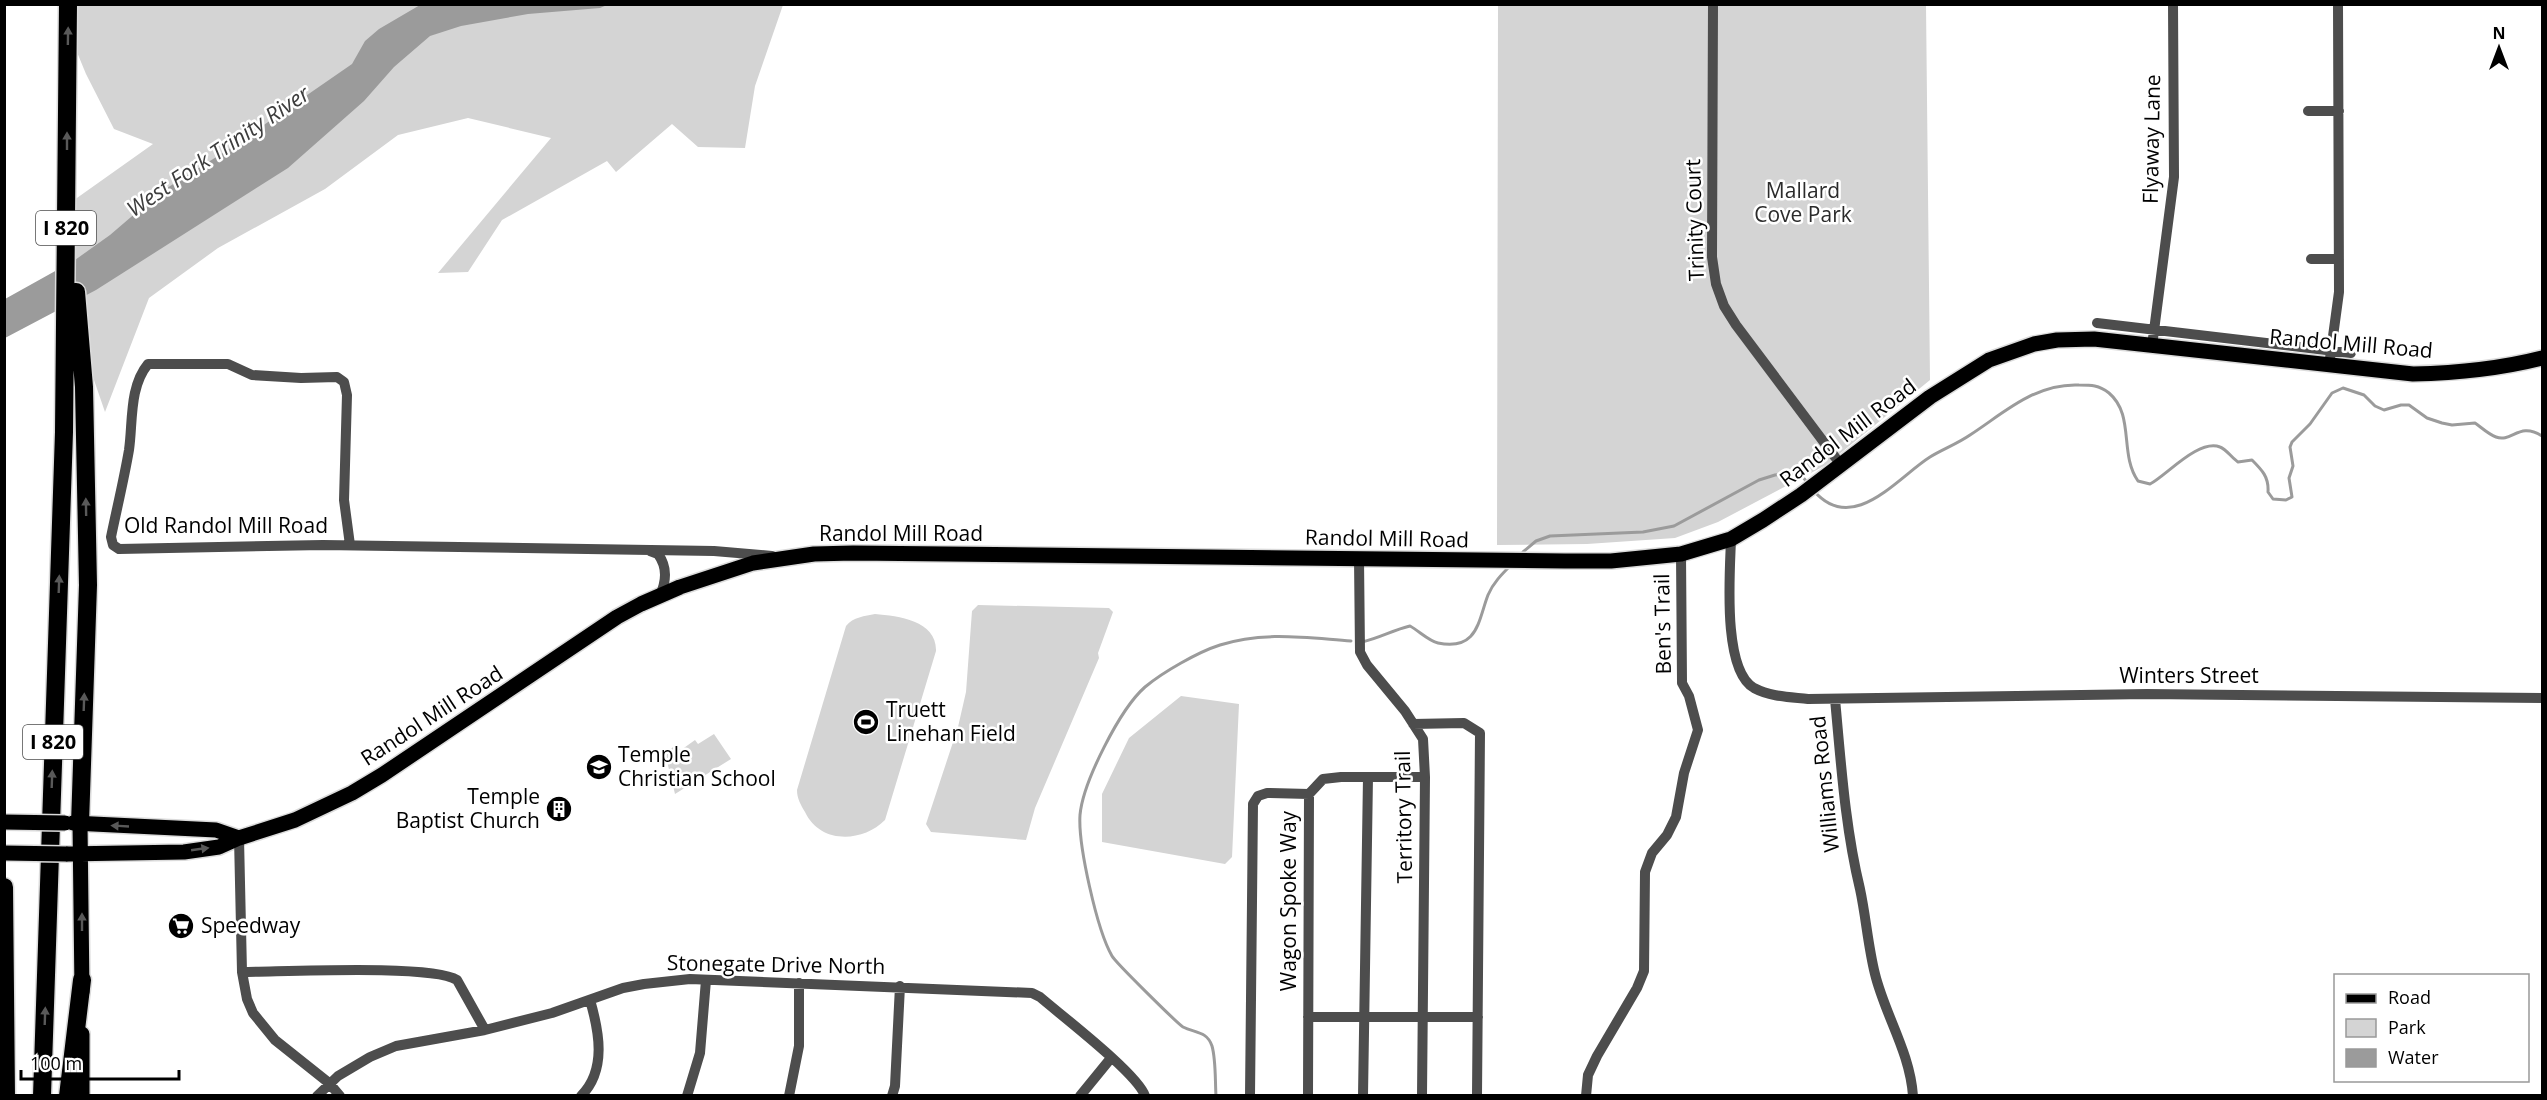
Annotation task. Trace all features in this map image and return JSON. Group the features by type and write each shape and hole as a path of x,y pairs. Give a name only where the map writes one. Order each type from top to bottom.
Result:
{"highway":[{"name":"I 820","path":"42,1095 64,388 68,4"},
{"path":"67,180 84,387 88,585 72,823"},
{"path":"4,887 6,1095"},
{"path":"68,1095 82,980"}],"main road":[{"name":"Randol Mill Road","path":"4,853 184,852 219,847 295,820 352,793 617,617 660,596 753,563 784,558 865,553 1611,561 1681,554 1731,538 1801,495 1959,377 1989,360 2034,344 2094,339 2413,374 2488,370 2542,358"},
{"path":"4,822 216,830 239,838"},
{"path":"72,823 82,980 82,1095"}],"street":[{"name":"Trinity Court","path":"1713,4 1712,235 1716,284 1724,306 1736,325 1841,465"},
{"name":"Flyaway Lane","path":"2152,346 2174,177 2173,4"},
{"path":"2329,366 2339,292 2338,4"},
{"path":"2308,111 2339,111"},
{"path":"2311,259 2339,259"},
{"name":"Randol Mill Road","path":"2097,323 2351,352"},
{"name":"Old Randol Mill Road","path":"350,545 344,500 347,395 344,382 337,377 301,378 252,375 228,364 148,364 141,373 130,419 129,448 111,537 113,545 119,549 350,545 647,549 736,552 784,558"},
{"name":"Williams Road","path":"1731,538 1731,631 1734,655 1740,675 1753,687 1777,696 1835,699 1844,802 1854,870 1860,889 1875,976 1907,1062 1913,1095"},
{"path":"647,549 658,554 664,567 665,583 660,596"},
{"name":"Ben's Trail","path":"1586,1095 1588,1075 1637,988 1644,971 1645,872 1652,853 1667,835 1676,817 1684,773 1698,730 1683,683 1681,554"},
{"name":"Territory Trail","path":"1359,560 1360,652 1381,685 1413,724 1422,739 1425,777 1422,1095"},
{"name":"Winters Street","path":"1835,699 2147,694 2542,698"},
{"path":"1413,724 1464,723 1480,733 1477,1095"},
{"path":"1363,1095 1368,777"},
{"name":"Wagon Spoke Way","path":"1308,1095 1309,794 1323,779 1425,777"},
{"path":"1250,1095 1253,804 1258,796 1267,793 1309,794"},
{"path":"239,838 242,972 247,999 253,1013 275,1040 329,1083 340,1095"},
{"path":"242,972 408,971 449,975 457,980 485,1030"},
{"path":"687,1095 700,1053 706,980"},
{"name":"Stonegate Drive North","path":"317,1095 329,1083 370,1057 396,1046 485,1030 644,984 706,980 1032,993 1040,997 1111,1058 1142,1086 1145,1095"},
{"path":"789,1095 798,1046 799,983"},
{"path":"892,1095 895,1086 900,986"},
{"path":"581,1095 594,1076 598,1062 598,1027 590,1000"},
{"path":"1308,1017 1478,1017"},
{"path":"1080,1095 1111,1058"}],"green space":[{"path":"67,5 783,5 755,86 745,148 698,147 672,124 616,172 607,161 502,220 468,272 438,273 551,138 468,118 398,135 325,189 218,248 149,298 105,412 83,348 60,210 153,144 114,129 86,74 67,28"},
{"name":"Mallard Cove Park","path":"1498,5 1926,5 1930,380 1826,465 1718,522 1675,538 1587,544 1497,545"},
{"path":"978,605 1109,608 1113,612 1098,653 1099,658 1035,808 1026,840 931,832 926,824 958,727 966,692 972,611"},
{"name":"Truett Linehan Field","path":"875,614 895,616 915,622 930,633 935,641 936,651 885,820 876,828 865,833 842,837 821,830 812,822 800,802 797,790 846,626 863,616"},
{"path":"1181,696 1239,704 1232,857 1225,864 1102,842 1102,794 1129,738"},
{"path":"714,734 731,759 675,794 665,753 676,745 681,750 695,740 698,744"}],"water":[{"path":"420,5 607,5 600,8 528,14 461,26 430,36 394,67 364,101 288,168 96,290 5,338 5,299 75,260 110,235 159,193 229,149 352,64 365,41 379,29"}],"waterway":[{"path":"1814,491 1829,503 1844,507 1859,505 1875,498 1930,457 1965,438 2021,401 2034,394 2063,386 2098,387 2109,393 2117,402 2125,423 2129,459 2138,481 2150,484 2202,448 2220,447 2238,462 2252,460 2264,474 2268,492 2273,499 2286,500 2292,497 2289,478 2293,466 2290,447 2292,442 2310,424 2332,393 2343,388 2364,395 2375,406 2384,410 2409,405 2427,418 2452,425 2475,423 2496,437 2507,437 2522,431 2534,432 2542,436"},
{"path":"1523,552 1536,541 1550,536 1643,532 1674,526 1759,480 1775,475 1799,473 1808,483"},
{"path":"1362,642 1410,626 1435,642 1461,643 1474,632 1490,591 1511,565"},
{"path":"1216,1096 1214,1057 1210,1041 1204,1035 1183,1027 1170,1015 1116,961 1106,944 1085,866 1080,829 1080,815 1088,784 1114,728 1135,697 1152,681 1191,657 1220,645 1253,638 1302,637 1351,641"}],"place":[{"name":"Truett Linehan Field","path":"866,722"},
{"name":"Temple Christian School","path":"599,767"},
{"name":"Temple Baptist Church","path":"559,809"},
{"name":"Speedway","path":"181,926"}],"water label":[{"name":"West Fork Trinity River","path":"218,151"}]}
